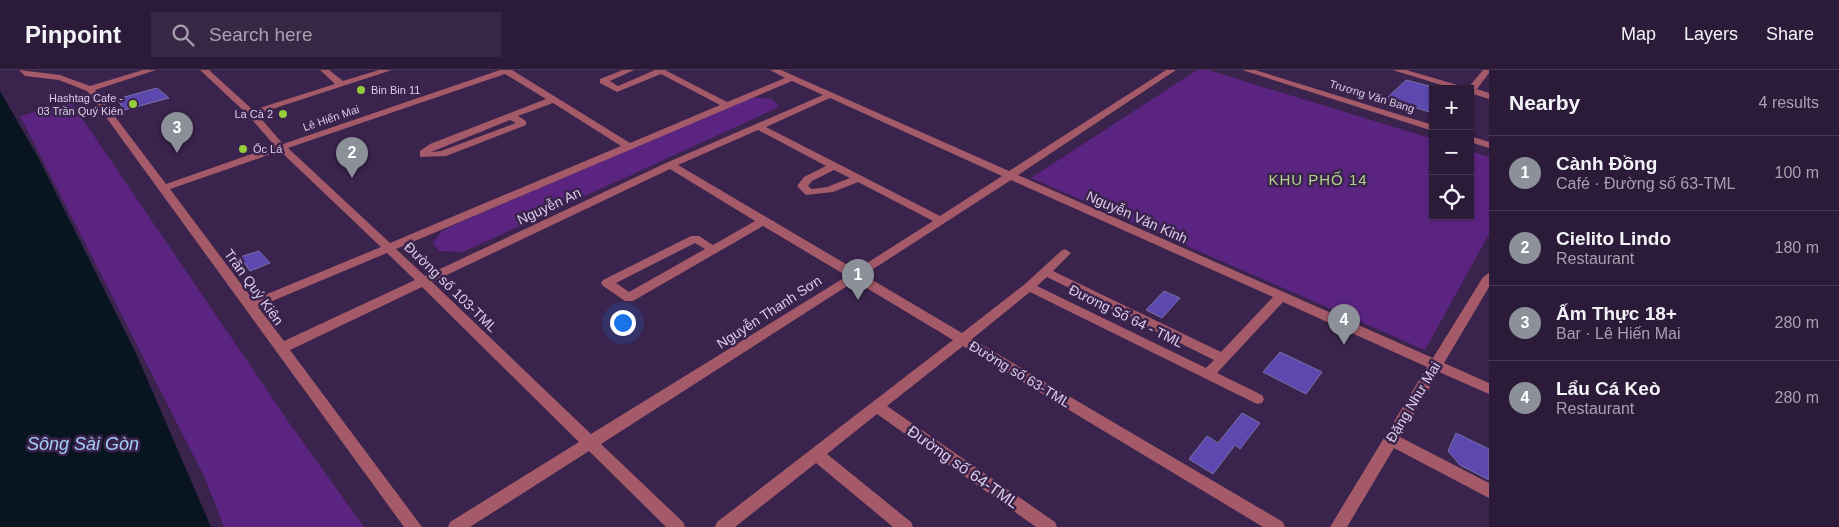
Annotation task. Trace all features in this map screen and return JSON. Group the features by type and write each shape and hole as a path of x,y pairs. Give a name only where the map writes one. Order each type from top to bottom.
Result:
{"street":[{"path":"23,70 28,74 60,78 90,89 152,70"},
{"path":"60,78 68,70"},
{"name":"Đường số 103-TML","path":"204,70 251,113 282,148 592,443 676,527"},
{"path":"324,70 342,84"},
{"path":"251,113 388,70"},
{"path":"506,70 628,146"},
{"name":"Lê Hiến Mai","path":"163,188 506,70"},
{"path":"630,70 603,81 616,89 660,71 726,104"},
{"name":"Nguyễn Văn Kỉnh","path":"774,70 1489,389"},
{"name":"Nguyễn Thanh Sơn","path":"456,527 855,276 1172,70"},
{"name":"Trương Văn Bang","path":"1246,70 1429,127"},
{"path":"1397,70 1451,85"},
{"path":"1474,85 1487,70"},
{"name":"Nguyễn An","path":"250,306 726,104 792,78"},
{"name":"Trần Quý Kiên","path":"90,89 414,527"},
{"path":"1474,92 1489,96"},
{"name":"Nguyễn An","path":"282,348 670,166 830,95"},
{"path":"511,116 523,123 442,154 424,155 425,151 433,146 511,116 553,100"},
{"path":"760,127 940,220"},
{"path":"1474,140 1489,145"},
{"name":"Đường số 63-TML","path":"670,166 1277,527"},
{"path":"835,166 808,179 802,186 810,193 829,190 858,178"},
{"path":"714,250 695,238 607,282 629,298 714,250 763,221"},
{"path":"723,527 1029,287 1066,253"},
{"name":"Đương Số 64 - TML","path":"1046,272 1222,358"},
{"name":"Đặng Như Mai","path":"1338,527 1489,277"},
{"name":"Đương Số 64 - TML","path":"1029,287 1257,399"},
{"path":"1208,374 1281,296"},
{"name":"Đường số 64-TML","path":"877,407 1049,527"},
{"path":"1392,438 1489,491"},
{"path":"816,454 904,527"}],"shaded area":[{"path":"1197,70 1208,70 1429,138 1429,220 1474,220 1474,152 1489,157 1489,234 1425,350 1031,178"},
{"path":"751,97 772,99 779,107 463,252 439,251 433,243 442,231 454,225"},
{"path":"71,102 290,424 364,527 224,527 205,478 20,116"}],"water":[{"name":"Sông Sài Gòn","path":"0,91 38,157 135,351 211,527 0,527"}],"building":[{"path":"1406,80 1429,86 1429,112 1386,99"},
{"name":"Hashtag Cafe - 03 Trần Quý Kiên","path":"157,88 169,98 124,110 117,99"},
{"path":"259,251 270,263 250,271 240,257"},
{"path":"1164,291 1180,298 1162,318 1146,310"},
{"path":"1280,352 1322,372 1306,394 1263,372"},
{"path":"1242,413 1260,423 1240,449 1235,445 1213,474 1189,459 1207,436 1218,443"},
{"path":"1456,433 1489,449 1489,480 1460,465 1448,451"}],"place":[{"name":"Bin Bin 11","path":"361,90"},
{"name":"Hashtag Cafe - 03 Trần Quý Kiên","path":"133,104"},
{"name":"La Cà 2","path":"283,114"},
{"name":"Ốc Lá","path":"243,149"},
{"name":"Ấm Thực 18+","path":"177,153"},
{"name":"Cielito Lindo","path":"352,178"},
{"name":"Cành Đồng","path":"858,300"},
{"name":"Lẩu Cá Keò","path":"1344,345"}],"district":[{"name":"KHU PHỐ 14","path":"1318,179"}]}
